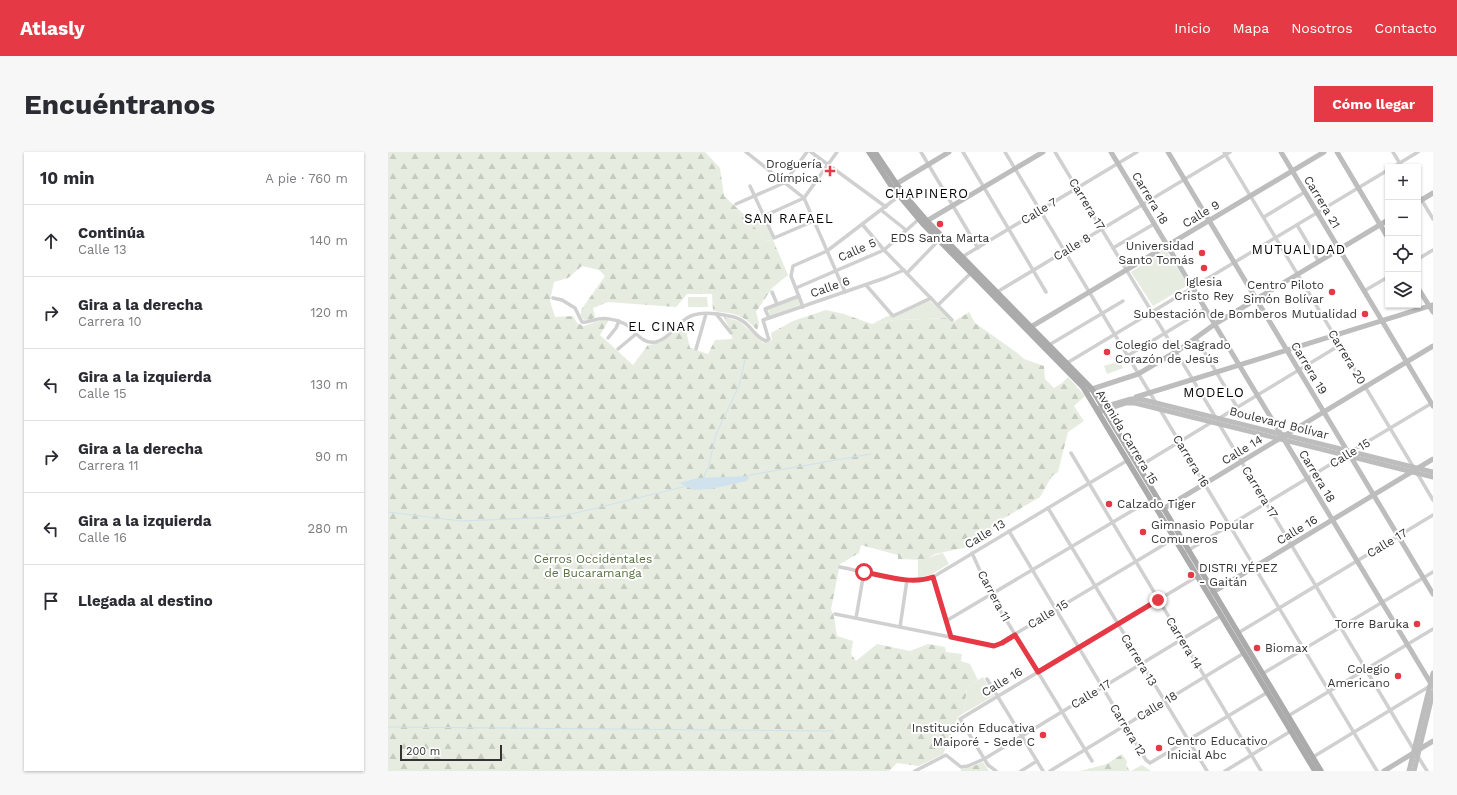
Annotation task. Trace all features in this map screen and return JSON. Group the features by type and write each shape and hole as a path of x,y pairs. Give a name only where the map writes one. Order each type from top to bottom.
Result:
{"main road":[{"name":"Avenida Carrera 15","path":"869,152 899,196 919,219 925,222 962,257 1029,329 1067,362 1089,390 1138,467 1177,536"},
{"name":"Avenida Carrera 15","path":"875,152 896,184 939,240 1089,390"},
{"name":"Avenida Carrera 15","path":"1101,409 1128,460 1213,592 1321,771"},
{"name":"Avenida Carrera 15","path":"1186,551 1198,576 1314,770"}],"street":[{"path":"746,152 804,198 845,292"},
{"path":"736,204 784,183 807,152"},
{"path":"811,152 886,207"},
{"path":"764,216 804,198 837,152"},
{"path":"921,152 978,248"},
{"path":"896,184 949,152"},
{"path":"963,152 1046,292"},
{"name":"Carrera 16","path":"1005,152 1377,771"},
{"path":"925,222 1043,152"},
{"name":"Carrera 17","path":"1055,152 1427,771"},
{"name":"Carrera 18","path":"1111,152 1432,685"},
{"name":"Calle 7","path":"962,257 1137,152"},
{"name":"Carrera 19","path":"1168,152 1433,594"},
{"name":"Carrera 21","path":"1281,152 1432,404"},
{"name":"Calle 9","path":"1029,329 1324,152"},
{"path":"1337,152 1387,236"},
{"path":"1393,152 1400,164"},
{"path":"1402,164 1418,152"},
{"name":"Calle 8","path":"996,292 1227,153"},
{"name":"Carrera 20","path":"1227,153 1334,336 1433,500"},
{"path":"1067,362 1385,172"},
{"path":"750,186 774,238 823,217"},
{"path":"1264,217 1305,192"},
{"path":"1421,200 1433,193"},
{"path":"803,307 791,276 793,266 827,251 899,196"},
{"path":"1421,202 1433,219"},
{"path":"881,210 906,230"},
{"name":"Calle 5","path":"796,288 884,250 919,219"},
{"path":"1089,390 1138,374 1176,352 1215,324 1385,222"},
{"path":"862,224 884,250 952,320"},
{"path":"1113,248 1154,224"},
{"path":"1297,225 1318,262"},
{"name":"Calle 6","path":"717,314 739,318 766,341 768,337 763,320 905,271 939,240"},
{"path":"1421,257 1433,250"},
{"path":"938,305 972,273"},
{"path":"1364,291 1385,279"},
{"path":"866,285 893,316 931,298"},
{"path":"772,292 777,304"},
{"path":"1421,292 1431,306 1433,312"},
{"path":"769,318 765,309 799,296"},
{"path":"553,298 562,300 575,308 582,322 588,322 600,318 619,321 630,326 636,334 646,341 656,342 694,315 717,314 731,333"},
{"path":"1049,345 1123,301"},
{"path":"1131,399 1431,306"},
{"path":"1127,356 1205,309"},
{"path":"696,349 706,314"},
{"path":"608,338 616,328 619,321"},
{"path":"618,349 636,334"},
{"path":"1196,338 1237,407"},
{"path":"1138,467 1340,345"},
{"name":"Calle 14","path":"1163,509 1433,346"},
{"name":"Boulevard Bolívar","path":"1101,409 1131,399 1140,399 1216,421"},
{"name":"Boulevard Bolívar","path":"1101,409 1132,403 1216,421 1415,470 1433,472"},
{"name":"Calle 15","path":"1186,551 1432,404"},
{"name":"Carrera 14","path":"1071,453 1088,484 1261,771"},
{"name":"Calle 16","path":"1213,592 1433,459"},
{"name":"Calle 13","path":"840,567 907,580 920,580 933,577 1128,460"},
{"name":"Boulevard Bolívar","path":"1415,470 1433,478"},
{"path":"946,621 1152,499"},
{"name":"Carrera 13","path":"1048,508 1207,771"},
{"name":"Calle 17","path":"1238,633 1433,515"},
{"name":"Carrera 12","path":"1010,531 1146,760 1150,763 1188,740"},
{"name":"Calle 15","path":"835,614 994,646 1002,643 1177,536"},
{"name":"Carrera 11","path":"972,553 991,595 1092,761"},
{"path":"856,618 864,572"},
{"path":"1262,674 1433,572"},
{"name":"Calle 16","path":"984,759 960,719 1198,576"},
{"path":"933,577 951,637"},
{"path":"900,627 907,580"},
{"name":"Calle 17","path":"915,771 946,755 958,766 968,766 984,759 1222,615"},
{"path":"1288,716 1433,629"},
{"name":"Calle 18","path":"1050,771 1244,653"},
{"path":"1414,771 1416,752 1432,685 1433,673"},
{"path":"986,679 1043,771"},
{"path":"1312,757 1432,685"},
{"path":"1188,740 1268,692"},
{"path":"1408,771 1416,752 1433,692"},
{"path":"1225,771 1291,731"},
{"path":"1384,771 1433,741"},
{"path":"984,759 988,765 996,771"},
{"path":"1021,771 1037,761"}],"green space":[{"name":"Cerros Occidentales de Bucaramanga","path":"388,152 705,152 720,168 724,196 749,219 765,241 773,240 788,275 772,288 756,312 759,323 757,330 747,320 738,315 713,311 712,294 687,294 676,307 608,302 593,308 595,317 589,321 584,320 581,316 581,310 605,276 599,270 582,266 568,278 554,282 550,301 555,317 573,316 577,323 584,326 601,320 609,320 600,335 633,365 648,345 664,340 684,322 690,348 708,354 715,340 732,339 724,317 739,321 764,343 772,340 771,333 793,321 826,310 844,314 872,324 895,320 948,318 953,322 969,312 975,323 1024,359 1044,366 1045,379 1054,388 1062,383 1079,389 1085,396 1074,406 1084,421 1068,432 1058,472 1052,476 1040,497 999,521 991,533 968,547 935,554 926,560 898,559 898,555 861,545 859,553 840,564 831,609 837,636 853,641 851,654 856,661 877,644 910,651 928,644 945,647 946,652 962,654 961,661 970,664 978,680 967,687 964,713 958,717 943,754 919,766 897,763 889,771 388,771"},
{"path":"761,215 773,240 765,241 749,219"},
{"path":"1166,250 1188,285 1153,306 1131,272"},
{"path":"688,297 707,297 708,307 688,307"},
{"path":"798,298 800,305 770,316 768,309"},
{"path":"929,300 948,318 895,320 872,324 890,315 892,318"},
{"path":"1120,361 1123,368 1107,374 1104,366"},
{"path":"1068,377 1079,389 1062,383"},
{"path":"943,553 949,564 930,575 918,578 918,560"},
{"path":"983,677 994,696 964,713 967,687"},
{"path":"1122,754 1127,761 1126,765 1130,771 1080,771 1107,764"},
{"path":"983,762 989,771 960,771 962,769"},
{"path":"1142,765 1151,771 1131,771"}],"water":[{"path":"749,476 747,481 711,489 694,490 679,483 698,478"}],"waterway":[{"path":"703,479 709,465 716,434 739,386 745,360"},
{"path":"750,475 871,454"},
{"path":"388,512 461,521 559,517 687,486"},
{"path":"388,727 833,731"}],"place":[{"name":"Droguería Olímpica.","path":"830,171"},
{"name":"EDS Santa Marta","path":"940,224"},
{"name":"Universidad Santo Tomás","path":"1202,253"},
{"name":"Iglesia Cristo Rey","path":"1204,268"},
{"name":"Centro Piloto Simón Bolívar","path":"1332,292"},
{"name":"Subestación de Bomberos Mutualidad","path":"1365,314"},
{"name":"Colegio del Sagrado Corazón de Jesús","path":"1107,352"},
{"name":"Calzado Tiger","path":"1109,504"},
{"name":"Gimnasio Popular Comuneros","path":"1143,532"},
{"name":"DISTRI YÉPEZ - Gaitán","path":"1191,575"},
{"name":"Torre Baruka","path":"1417,624"},
{"name":"Biomax","path":"1257,648"},
{"name":"Colegio Americano","path":"1398,676"},
{"name":"Institución Educativa Maiporé - Sede C","path":"1043,735"},
{"name":"Centro Educativo Inicial Abc","path":"1159,748"}],"district":[{"name":"CHAPINERO","path":"927,193"},
{"name":"SAN RAFAEL","path":"789,218"},
{"name":"MUTUALIDAD","path":"1299,249"},
{"name":"EL CINAR","path":"662,326"},
{"name":"MODELO","path":"1214,392"}],"route":[{"path":"864,572 914,581 933,577 951,637 994,646 1015,635 1038,672 1158,600"}]}
